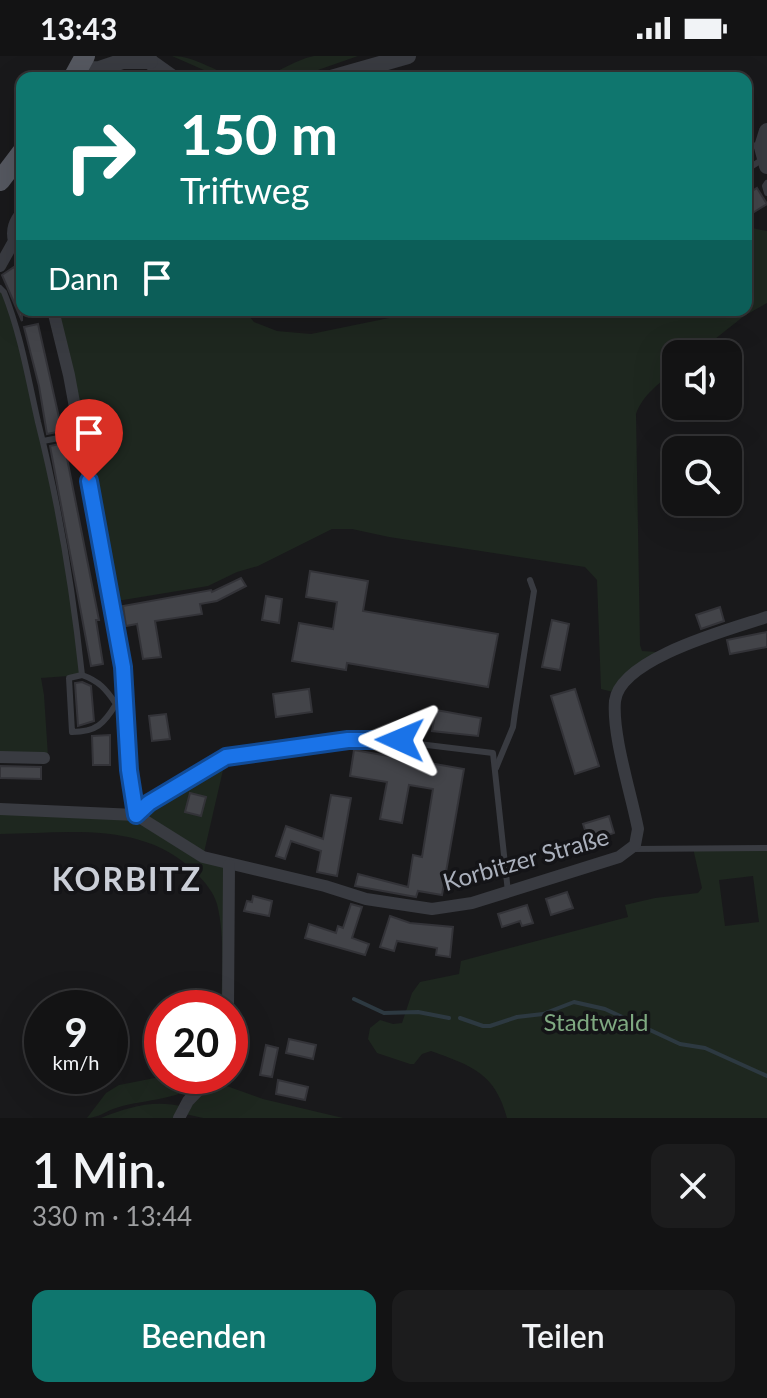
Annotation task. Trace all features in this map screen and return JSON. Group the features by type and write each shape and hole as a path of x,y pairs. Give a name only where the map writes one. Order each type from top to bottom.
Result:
{"main road":[{"path":"0,181 16,160"}],"street":[{"path":"352,72 408,56"},
{"path":"78,68 99,69 146,58 165,72"},
{"path":"16,220 12,233 16,240"},
{"path":"0,266 16,246"},
{"path":"54,316 80,434 123,667 121,704 136,815"},
{"name":"Korbitzer Straße","path":"0,809 136,815 203,857 417,909 456,906 508,893 603,863 632,849 638,829 617,728 617,693 628,677 655,659 767,617"},
{"path":"0,757 44,758"},
{"path":"228,990 229,865"},
{"path":"179,1118 195,1094"}],"lane":[{"path":"767,183 767,193"},
{"path":"0,288 20,334 43,441 75,610 82,675"},
{"path":"43,441 80,434"},
{"path":"495,771 513,727 534,591 530,580"},
{"path":"82,675 95,679 121,704 98,728 89,732 72,732 69,678 82,675"},
{"path":"136,815 149,803 226,757 348,740 400,740 493,753 508,893"},
{"path":"632,849 767,848"}],"green space":[{"path":"172,56 191,59 223,72 208,72"},
{"path":"314,56 358,56 312,72 275,72"},
{"path":"752,228 767,231 767,303 752,311"},
{"path":"0,288 20,334 75,610 82,675 41,678 48,756 0,757"},
{"path":"54,316 249,316 254,322 277,331 311,334 399,316 744,316 714,340 662,340 662,381 636,414 640,645 642,651 657,652 617,693 601,689 597,580 585,567 352,529 332,529 258,566 208,586 111,602"},
{"path":"226,757 203,857 229,865 228,990 221,990 220,916 214,896 197,874 176,857 130,837 104,833 0,834 0,812 136,815 149,803"},
{"name":"Stadtwald","path":"693,848 767,848 767,1118 507,1118 496,1091 470,1067 431,1051 410,1064 377,1053 368,1039 370,1028 380,1020 402,1023 412,993 420,982 459,974 461,961 628,917 625,905 698,893 702,888","holes":["753,876 759,922 725,926 719,880"]},
{"path":"144,1080 144,1094 178,1094 87,1118 105,1094 128,1094 128,1083"},
{"path":"197,1094 248,1094 343,1118 203,1118 181,1113 179,1118 101,1118 142,1105 184,1107"}],"building":[{"path":"757,188 767,204 752,213 752,191"},
{"path":"14,267 16,307 2,275"},
{"path":"38,324 62,431 47,434 24,327"},
{"path":"64,443 99,620 96,620 103,664 91,666 50,446"},
{"path":"310,571 368,581 363,611 498,634 488,687 347,663 346,670 292,661 299,623 333,629 337,602 306,597"},
{"path":"241,578 246,586 217,601 200,604 202,614 155,621 161,657 143,659 137,624 126,626 123,606 212,592"},
{"path":"266,596 282,599 279,623 262,620"},
{"path":"720,607 724,621 701,629 696,615"},
{"path":"552,620 569,624 560,670 542,667"},
{"path":"767,632 767,647 730,654 727,640"},
{"path":"75,683 91,686 94,721 78,726"},
{"path":"309,689 312,712 276,717 273,694"},
{"path":"575,689 599,766 575,774 551,696"},
{"path":"436,710 481,718 478,736 432,731"},
{"path":"166,714 170,739 152,741 149,716"},
{"path":"110,735 110,765 93,765 92,736"},
{"path":"354,750 464,769 442,895 418,891 416,897 355,886 358,874 408,887 413,855 422,857 433,789 409,785 402,823 380,819 387,782 350,776"},
{"path":"0,766 41,767 41,779 0,778"},
{"path":"190,793 206,797 201,816 185,812"},
{"path":"331,795 351,798 337,876 317,872 321,851 291,841 285,859 276,856 286,826 323,839"},
{"path":"609,816 614,833 589,842 583,824"},
{"path":"567,892 573,908 551,915 546,899"},
{"path":"253,896 272,901 269,916 244,911 247,901 252,902"},
{"path":"351,904 362,907 352,938 369,944 365,955 305,938 309,924 336,933 338,926 343,928"},
{"path":"527,905 533,923 522,926 520,921 502,927 498,914"},
{"path":"390,916 410,923 453,927 450,957 436,955 437,948 397,941 394,951 380,947"},
{"path":"289,1039 316,1045 313,1059 286,1053"},
{"path":"266,1045 278,1048 272,1077 260,1075"},
{"path":"278,1080 308,1087 305,1100 276,1094"}],"waterway":[{"path":"354,999 384,1013 418,1012 449,1018"},
{"path":"460,1018 490,1026 517,1017 543,1014 574,1002 605,1009 680,1044 705,1048 767,1076"}],"district":[{"name":"KORBITZ","path":"127,880"}],"route":[{"path":"89,481 123,667 129,770 136,815 149,803 226,757 348,740 400,740"}]}
